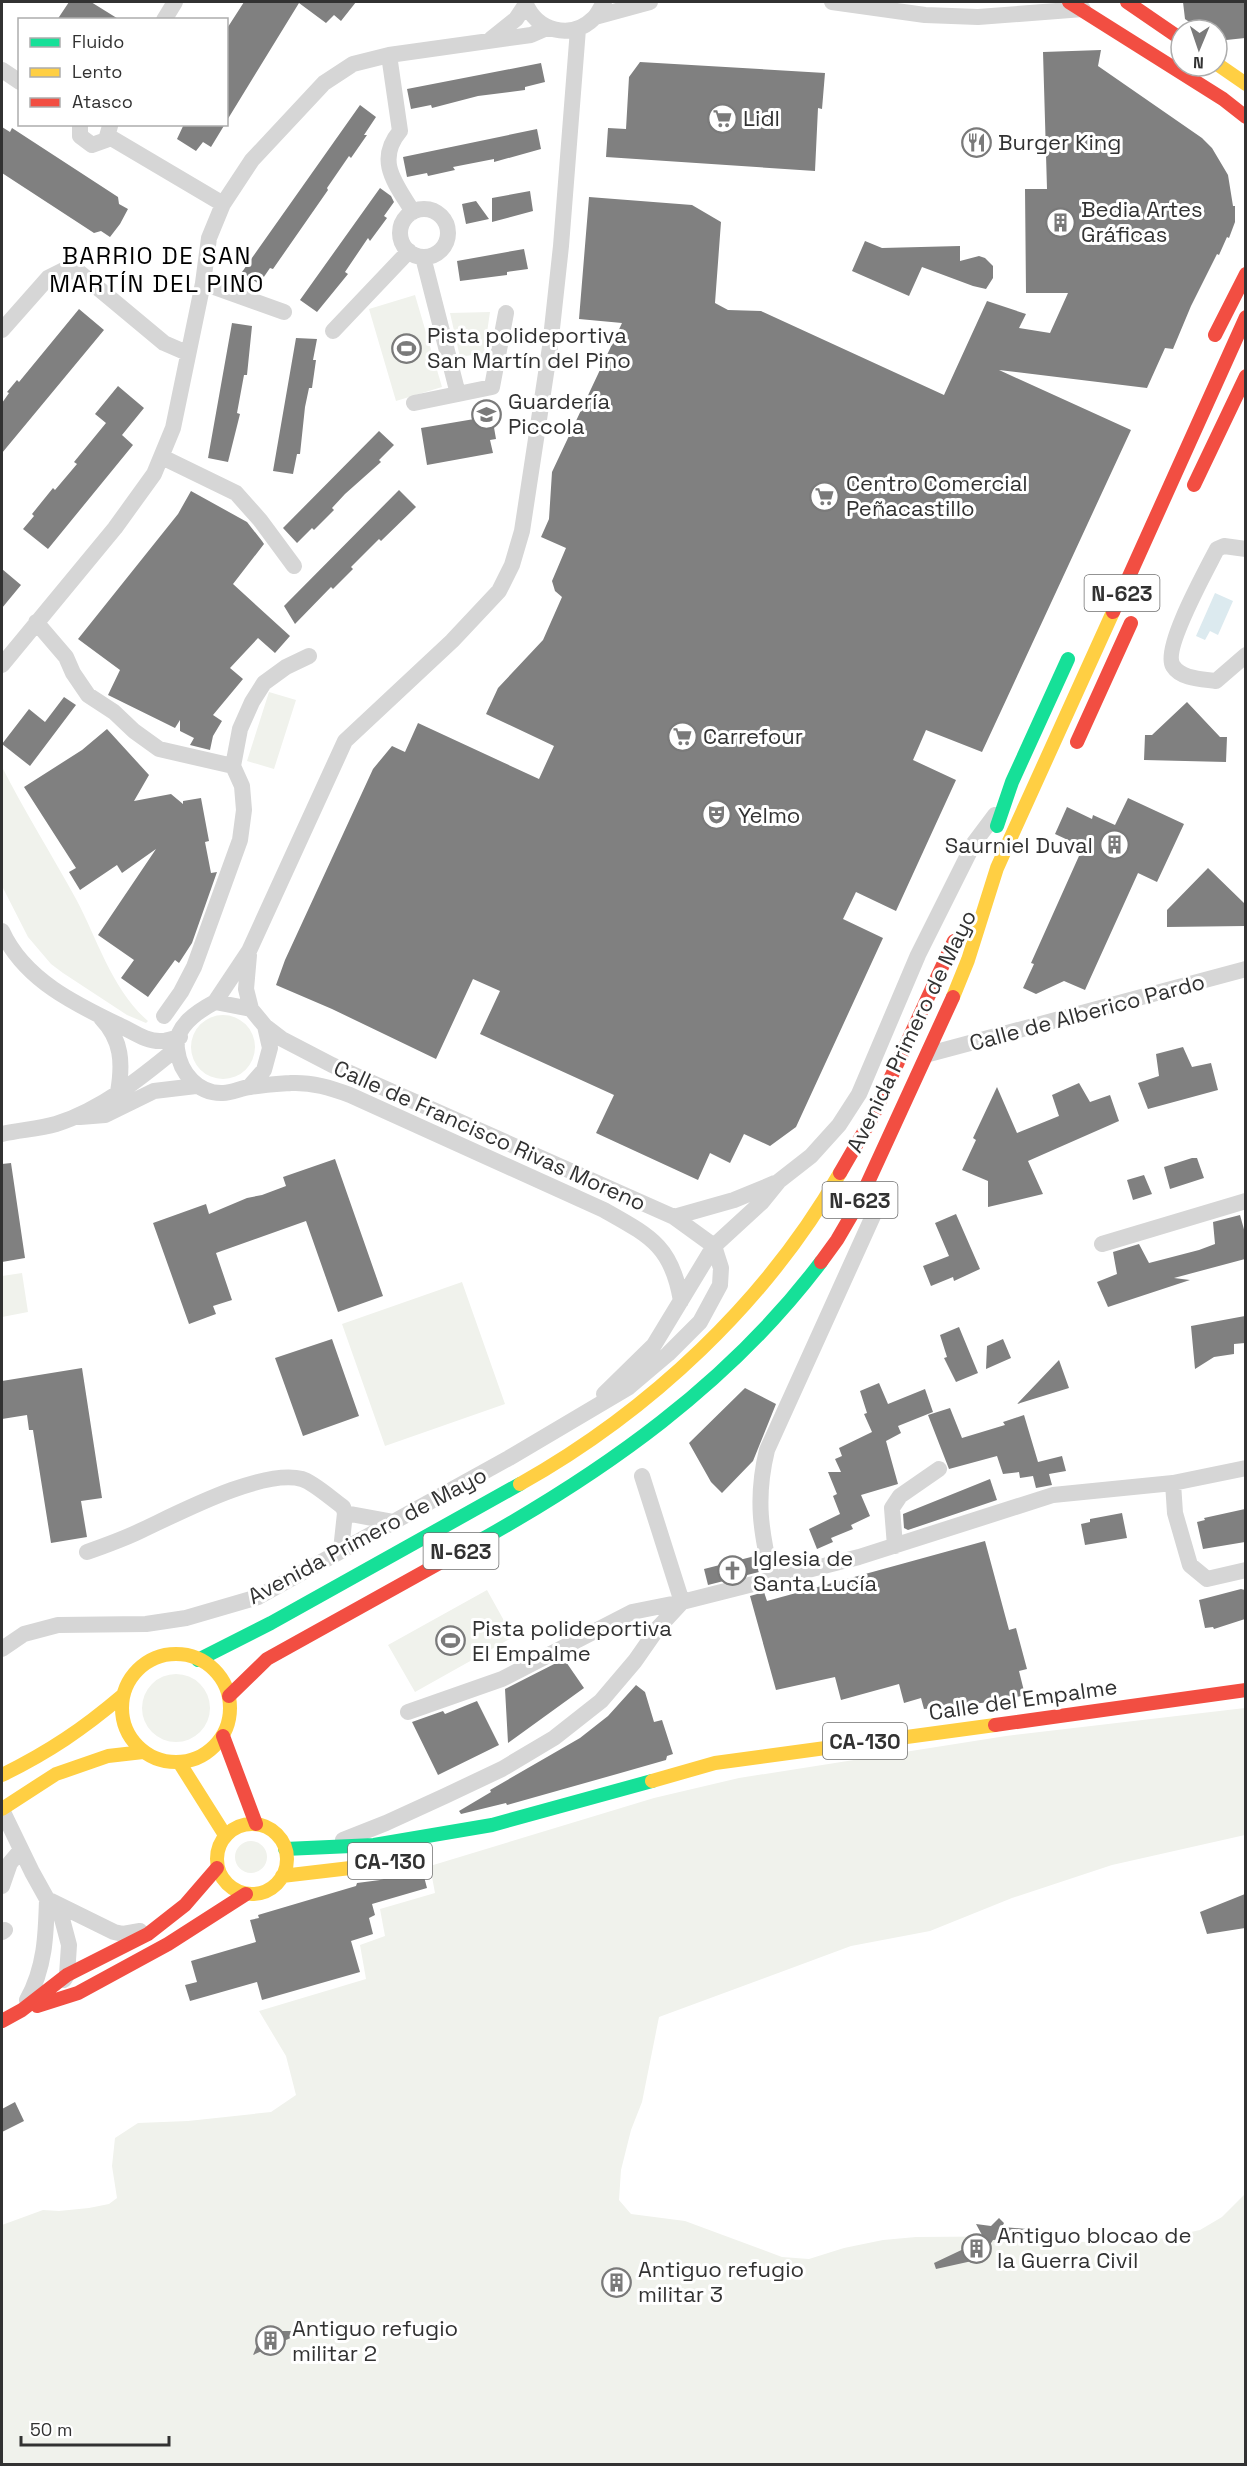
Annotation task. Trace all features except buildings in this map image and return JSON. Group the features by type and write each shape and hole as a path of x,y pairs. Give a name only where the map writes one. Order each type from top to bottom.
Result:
{"main road":[{"path":"1127,2 1169,31"},
{"path":"1076,5 1223,99 1245,117"},
{"path":"1229,73 1245,84"},
{"path":"1210,345 1245,274"},
{"name":"Avenida Primero de Mayo","path":"229,1696 267,1659 557,1495 627,1449 691,1400 752,1342 810,1276 837,1240 858,1204 929,1054 968,960 997,868 1245,317"},
{"path":"1186,501 1245,376"},
{"path":"1071,753 1139,606"},
{"path":"985,859 1012,782 1071,652"},
{"name":"Avenida Primero de Mayo","path":"967,915 997,868"},
{"path":"968,960 1009,877"},
{"name":"Avenida Primero de Mayo","path":"198,1660 271,1623 557,1462 610,1427 663,1385 732,1317 784,1256 810,1221 873,1116 959,930"},
{"path":"2,1776 43,1755 84,1728 123,1695 135,1672 145,1663 159,1657 172,1655 198,1660 218,1675 229,1696 230,1719 224,1736 202,1755 192,1760 179,1762 154,1757 143,1752 134,1742 122,1719 123,1695"},
{"name":"Calle del Empalme","path":"282,1876 376,1864 418,1854 492,1825 715,1762 1245,1690"},
{"path":"224,1736 256,1824"},
{"path":"2,1809 56,1774 108,1756 143,1752"},
{"path":"179,1762 225,1835 240,1826 256,1824 269,1828 279,1837 285,1849 287,1863 282,1876"},
{"name":"Calle del Empalme","path":"285,1849 374,1845 492,1825"},
{"name":"CA-130","path":"2,2021 22,2010 67,1975 148,1934 185,1905 217,1868 217,1850 225,1835"},
{"path":"217,1868 223,1880 233,1890 246,1894"},
{"name":"CA-130","path":"22,2010 45,2005 78,1993 168,1944 246,1894 261,1893 273,1887 282,1876"}],"street":[{"path":"165,18 175,2"},
{"path":"595,17 604,2"},
{"path":"491,39 516,19 525,3 534,18 547,28 562,31 578,29 595,17 650,2"},
{"path":"832,2 924,15 978,17 1076,5"},
{"path":"2,665 121,520 145,487 162,457 172,428 203,283 209,238 236,180 252,160 324,83 353,64 389,55 531,35 547,28"},
{"path":"196,1086 184,1071 178,1042 182,1027 199,1011 215,1002 249,951 345,741 452,641 499,591 512,565 522,531 550,347 561,246 578,29"},
{"path":"389,55 400,131 391,141 388,167 413,212"},
{"path":"2,70 18,80"},
{"path":"80,126 80,136 92,145 102,143 109,130 223,204"},
{"path":"333,331 416,254 438,252 447,240 448,232 446,224 436,212 421,209 413,212 407,216 400,230 401,238 416,254 458,394"},
{"path":"2,330 48,278 64,270 80,273 164,343 187,353"},
{"path":"203,283 284,312"},
{"path":"414,403 492,387 506,313"},
{"path":"162,457 236,493 294,566"},
{"path":"1245,549 1224,546 1217,549 1173,639 1169,657 1173,667 1186,676 1216,681 1245,655"},
{"path":"36,622 66,657 73,673 88,695 114,712 134,731 159,749 233,766"},
{"path":"164,1016 181,992 194,967 240,840 244,810 242,786 233,766 240,729 252,702 264,683 286,667 309,656"},
{"name":"Avenida Primero de Mayo","path":"674,1217 734,1200 778,1181 811,1156 839,1125 859,1094 918,955 974,843 994,816 1012,782"},
{"path":"2,931 7,944 36,976 100,1017 147,1039 178,1042"},
{"path":"74,1117 105,1115 154,1091 196,1086 222,1093 249,1087 264,1070 270,1048 265,1026 251,1009 246,989 249,951"},
{"name":"Calle de Alberico Pardo","path":"929,1054 1245,969"},
{"path":"215,1002 251,1009"},
{"path":"100,1017 109,1026 119,1045 121,1060 118,1092"},
{"name":"Calle de Francisco Rivas Moreno","path":"265,1026 282,1039 332,1065 377,1083 674,1217 714,1246"},
{"path":"2,1134 55,1124 74,1117 138,1079 178,1042"},
{"path":"121,1060 138,1079 154,1091"},
{"name":"Calle de Francisco Rivas Moreno","path":"249,1087 294,1083 325,1086 604,1210 640,1231 657,1244 669,1258 678,1278 681,1301"},
{"name":"Avenida Primero de Mayo","path":"584,1414 654,1345 714,1246 744,1215 762,1202 778,1181"},
{"path":"1102,1244 1245,1201"},
{"path":"772,1580 760,1528 759,1479 767,1450 873,1216"},
{"name":"Avenida Primero de Mayo","path":"2,1649 24,1634 58,1625 146,1624 219,1610 258,1597 394,1522 629,1387 668,1354 700,1323 720,1285 721,1268 714,1246"},
{"path":"408,1712 502,1679 632,1612 772,1580 895,1546 1053,1495 1173,1483 1245,1468"},
{"path":"895,1546 892,1508 900,1496 939,1469"},
{"path":"642,1476 682,1602"},
{"path":"87,1552 244,1486 275,1477 303,1479 343,1507 345,1513 341,1550"},
{"path":"1173,1483 1175,1513 1190,1565 1207,1579 1245,1570"},
{"path":"345,1513 394,1522"},
{"path":"314,1846 348,1839 386,1823 502,1768 554,1738 601,1701 635,1661 658,1628 682,1602"},
{"path":"2,1809 47,1899 61,1915 67,1935 69,1960 67,1975 45,2005"},
{"path":"313,1872 335,1860 359,1857 374,1845 386,1823"},
{"path":"2,1886 10,1863 21,1850"},
{"path":"47,1899 114,1932 123,1934 138,1932 185,1905"},
{"path":"22,2010 42,1968 47,1899"}],"shaded area":[{"name":"Pista polideportiva San Martín del Pino","path":"415,295 442,387 396,401 369,309"},
{"path":"490,312 484,353 460,357 450,313"},
{"path":"1215,593 1233,601 1218,635 1210,631 1205,640 1196,636"},
{"path":"269,692 296,700 274,769 247,761"},
{"path":"2,767 76,899 115,980 135,1009 148,1021 146,1023 127,1015 63,973 51,964 28,937 2,886"},
{"path":"217,1015 229,1015 246,1024 253,1035 255,1047 253,1059 246,1070 229,1079 217,1079 205,1074 196,1065 191,1053 191,1041 196,1029 205,1020"},
{"path":"22,1273 28,1312 2,1317 2,1276"},
{"path":"462,1282 505,1404 385,1446 342,1324"},
{"name":"Pista polideportiva El Empalme","path":"487,1590 513,1637 415,1692 388,1645"},
{"path":"169,1674 183,1674 195,1679 205,1689 210,1708 205,1727 195,1737 183,1742 169,1742 157,1737 147,1727 142,1715 142,1701 147,1689 157,1679"},
{"path":"1245,1708 1245,1835 1112,1865 1012,1898 930,1931 851,1946 659,2017 642,2102 631,2130 621,2170 619,2200 631,2214 685,2221 782,2257 809,2259 844,2248 883,2240 916,2237 1056,2236 1080,2242 1159,2239 1200,2230 1222,2217 1245,2194 1245,2464 2,2464 2,2225 43,2210 89,2208 109,2204 117,2198 112,2166 115,2138 138,2123 188,2121 271,2112 296,2095 286,2056 259,2011 366,1979 360,1945 385,1936 380,1909 435,1893 430,1866 654,1798 739,1778 1006,1736"},
{"path":"251,1841 263,1845 267,1857 263,1869 251,1873 239,1869 235,1857 239,1845"}],"traffic: fast":[{"path":"997,826 1012,782 1068,659"},
{"path":"472,1545 569,1487 662,1422 746,1347 785,1306 821,1262"},
{"path":"198,1660 271,1623 520,1484"},
{"path":"285,1849 374,1845 492,1825 652,1781"}],"traffic: slow":[{"path":"1229,72 1246,84"},
{"path":"953,997 968,960 997,868 1113,612"},
{"path":"520,1484 568,1455 614,1423 659,1388 701,1350 741,1309 777,1266 840,1173"},
{"path":"176,1654 197,1658 214,1670 226,1687 230,1708 226,1729 214,1746 197,1758 176,1762 155,1758 138,1746 126,1729 122,1708 126,1687 138,1670 155,1658 176,1654"},
{"path":"2,1775 65,1739 123,1695"},
{"path":"652,1781 715,1763 995,1725"},
{"path":"2,1809 56,1774 108,1756 143,1752"},
{"path":"179,1762 225,1835"},
{"path":"252,1824 265,1827 277,1834 284,1846 287,1859 284,1872 277,1884 265,1891 252,1894 239,1891 227,1884 220,1872 217,1859 220,1846 227,1834 239,1827 252,1824"},
{"path":"282,1876 376,1865 418,1854"}],"traffic: jam":[{"path":"1069,2 1223,99 1246,117"},
{"path":"1127,2 1169,31"},
{"path":"1215,335 1246,274"},
{"path":"1113,612 1246,317"},
{"path":"1194,485 1246,376"},
{"path":"1077,742 1131,623"},
{"path":"840,1173 873,1116 954,941"},
{"path":"821,1262 858,1204 953,997"},
{"path":"229,1696 267,1659 472,1545"},
{"path":"995,1725 1246,1690"},
{"path":"223,1736 256,1824"},
{"path":"2,2021 22,2010 67,1975 148,1934 185,1905 217,1868"},
{"path":"37,2006 78,1993 168,1944 246,1894"}],"place":[{"name":"Lidl","path":"722,118"},
{"name":"Burger King","path":"977,142"},
{"name":"Bedia Artes Gráficas","path":"1060,222"},
{"name":"Pista polideportiva San Martín del Pino","path":"406,348"},
{"name":"Guardería Piccola","path":"487,414"},
{"name":"Centro Comercial Peñacastillo","path":"825,496"},
{"name":"Carrefour","path":"682,736"},
{"name":"Yelmo","path":"717,815"},
{"name":"Saurniel Duval","path":"1114,845"},
{"name":"Iglesia de Santa Lucía","path":"732,1571"},
{"name":"Pista polideportiva El Empalme","path":"451,1641"},
{"name":"Antiguo blocao de la Guerra Civil","path":"976,2248"},
{"name":"Antiguo refugio militar 3","path":"617,2282"},
{"name":"Antiguo refugio militar 2","path":"271,2341"}],"district":[{"name":"BARRIO DE SAN MARTÍN DEL PINO","path":"157,269"}]}
